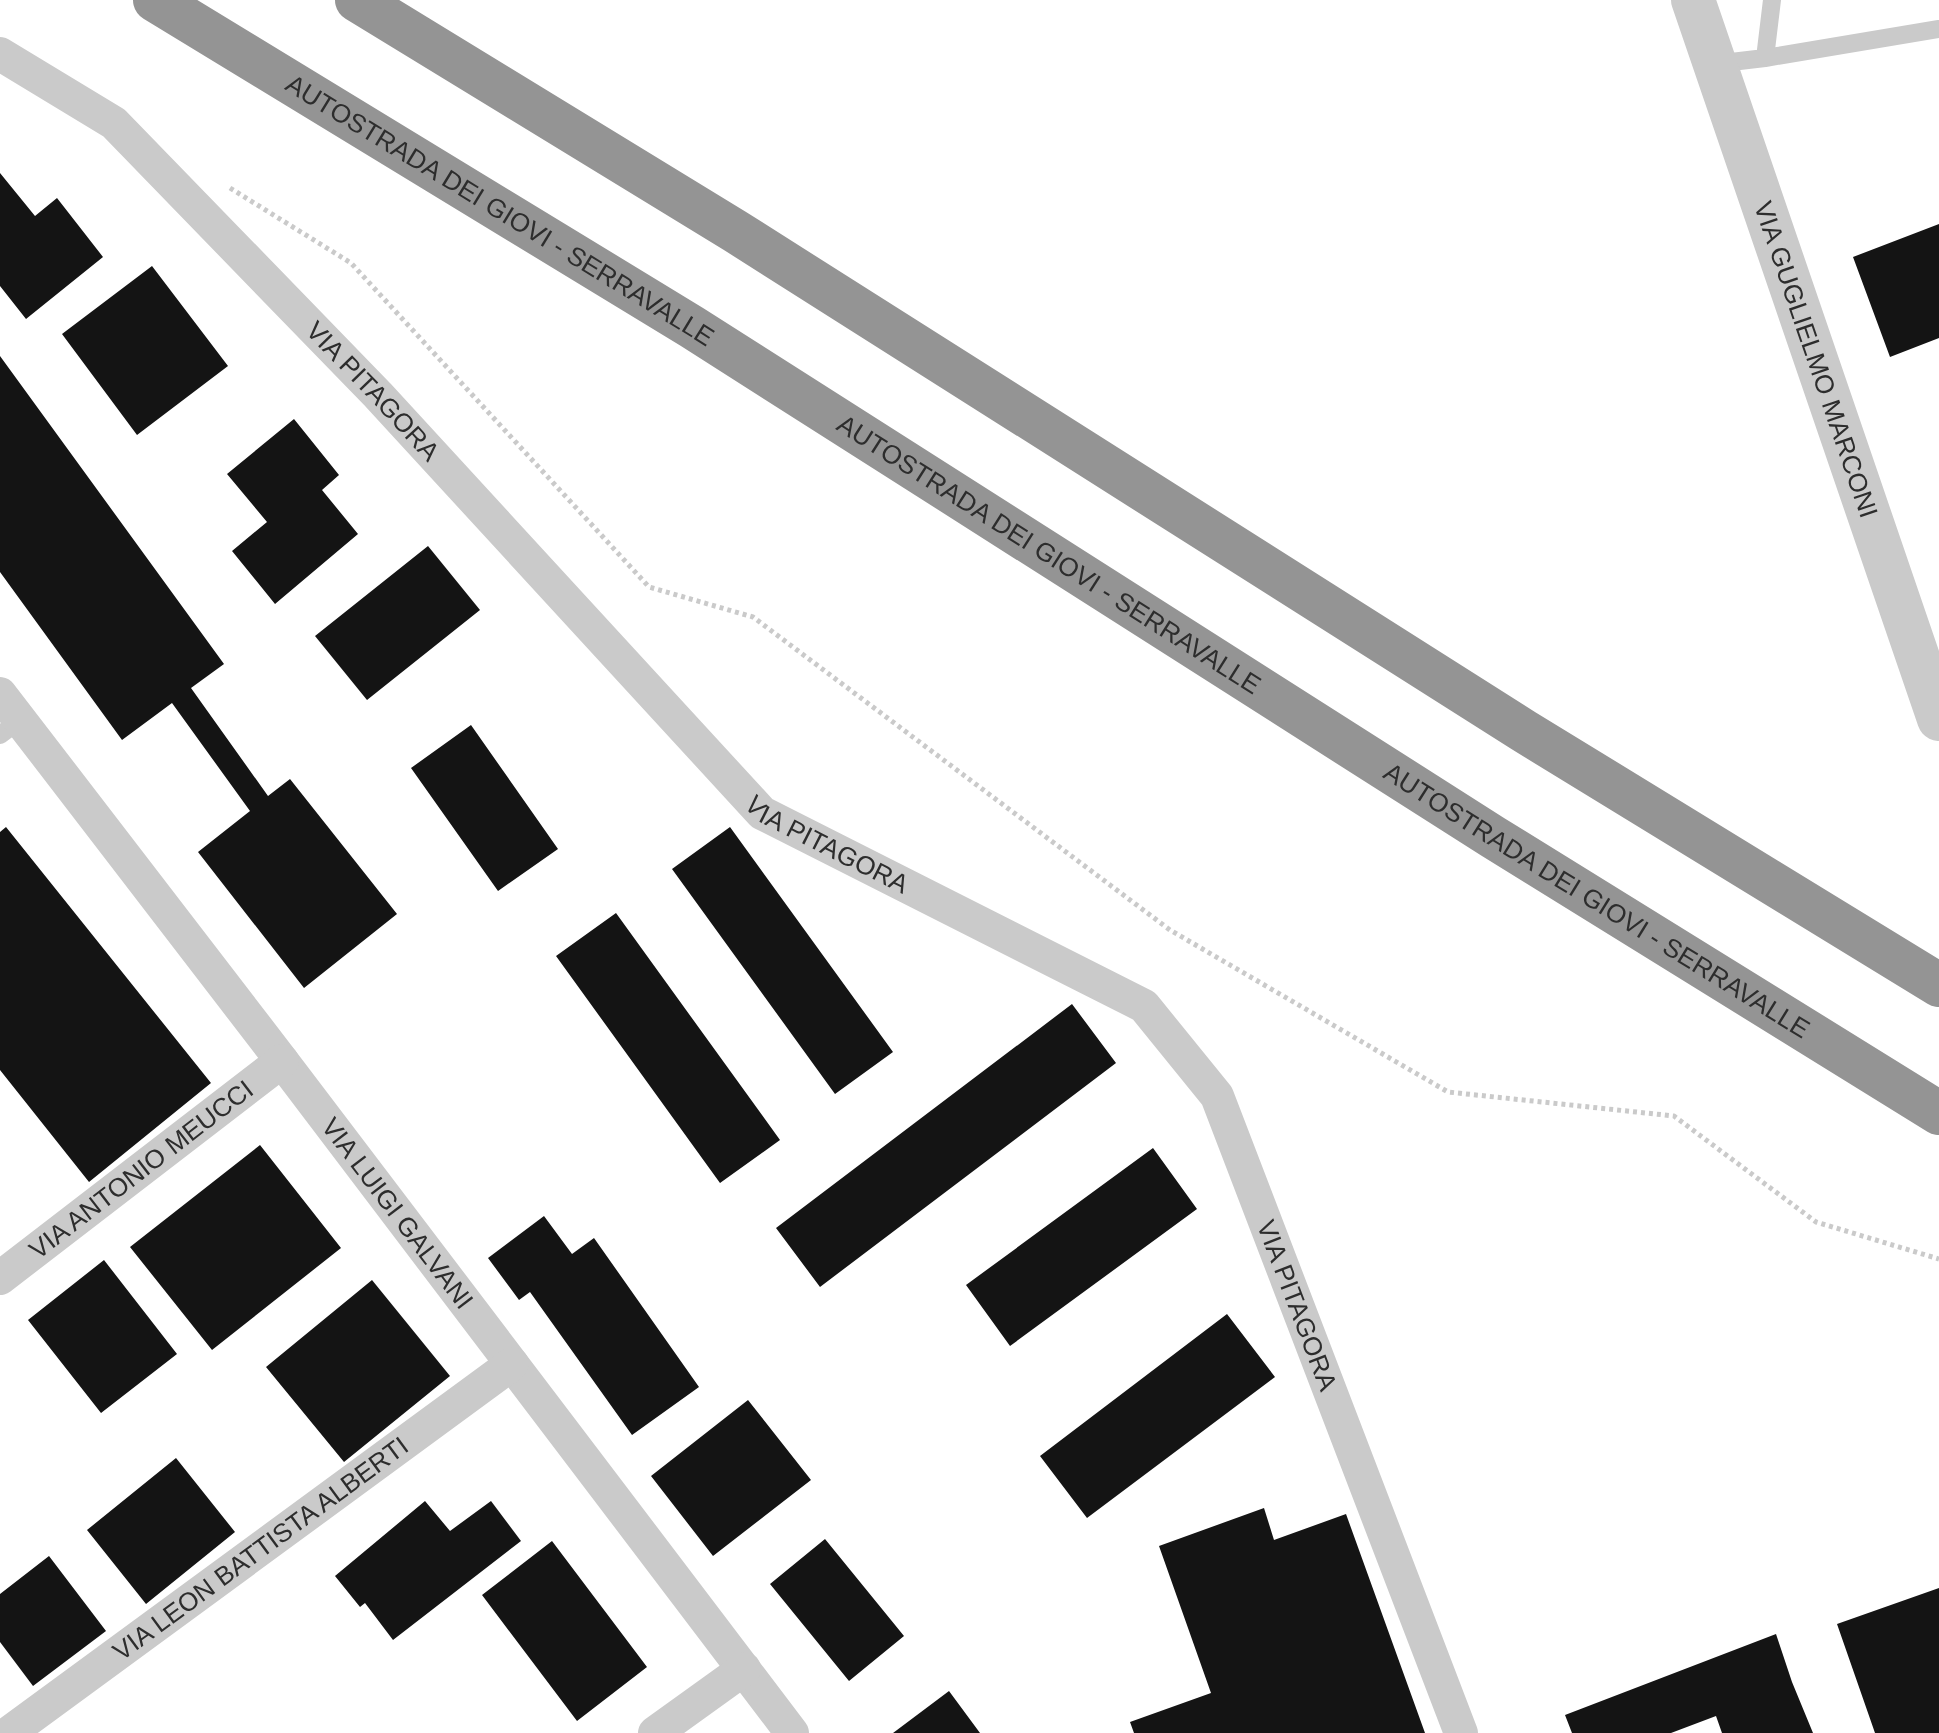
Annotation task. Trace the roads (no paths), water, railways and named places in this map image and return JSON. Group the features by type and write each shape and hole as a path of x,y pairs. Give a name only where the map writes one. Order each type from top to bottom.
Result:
{"highway":[{"name":"AUTOSTRADA DEI GIOVI - SERRAVALLE","path":"155,0 692,327 1493,837 1939,1113"},
{"path":"357,0 735,231 1524,731 1939,985"}],"street":[{"name":"VIA GUGLIELMO MARCONI","path":"1693,0 1939,719"},
{"name":"VIA PITAGORA","path":"0,54 114,123 378,395 762,813 1144,1006 1217,1096 1461,1733"},
{"name":"VIA LUIGI GALVANI","path":"7,716 282,1061 792,1733"},
{"name":"VIA ANTONIO MEUCCI","path":"0,1278 282,1061"},
{"name":"VIA LEON BATTISTA ALBERTI","path":"9,1733 512,1364"},
{"path":"655,1733 744,1669"}],"lane":[{"path":"1765,58 1772,0"},
{"path":"1714,64 1939,29"}]}
